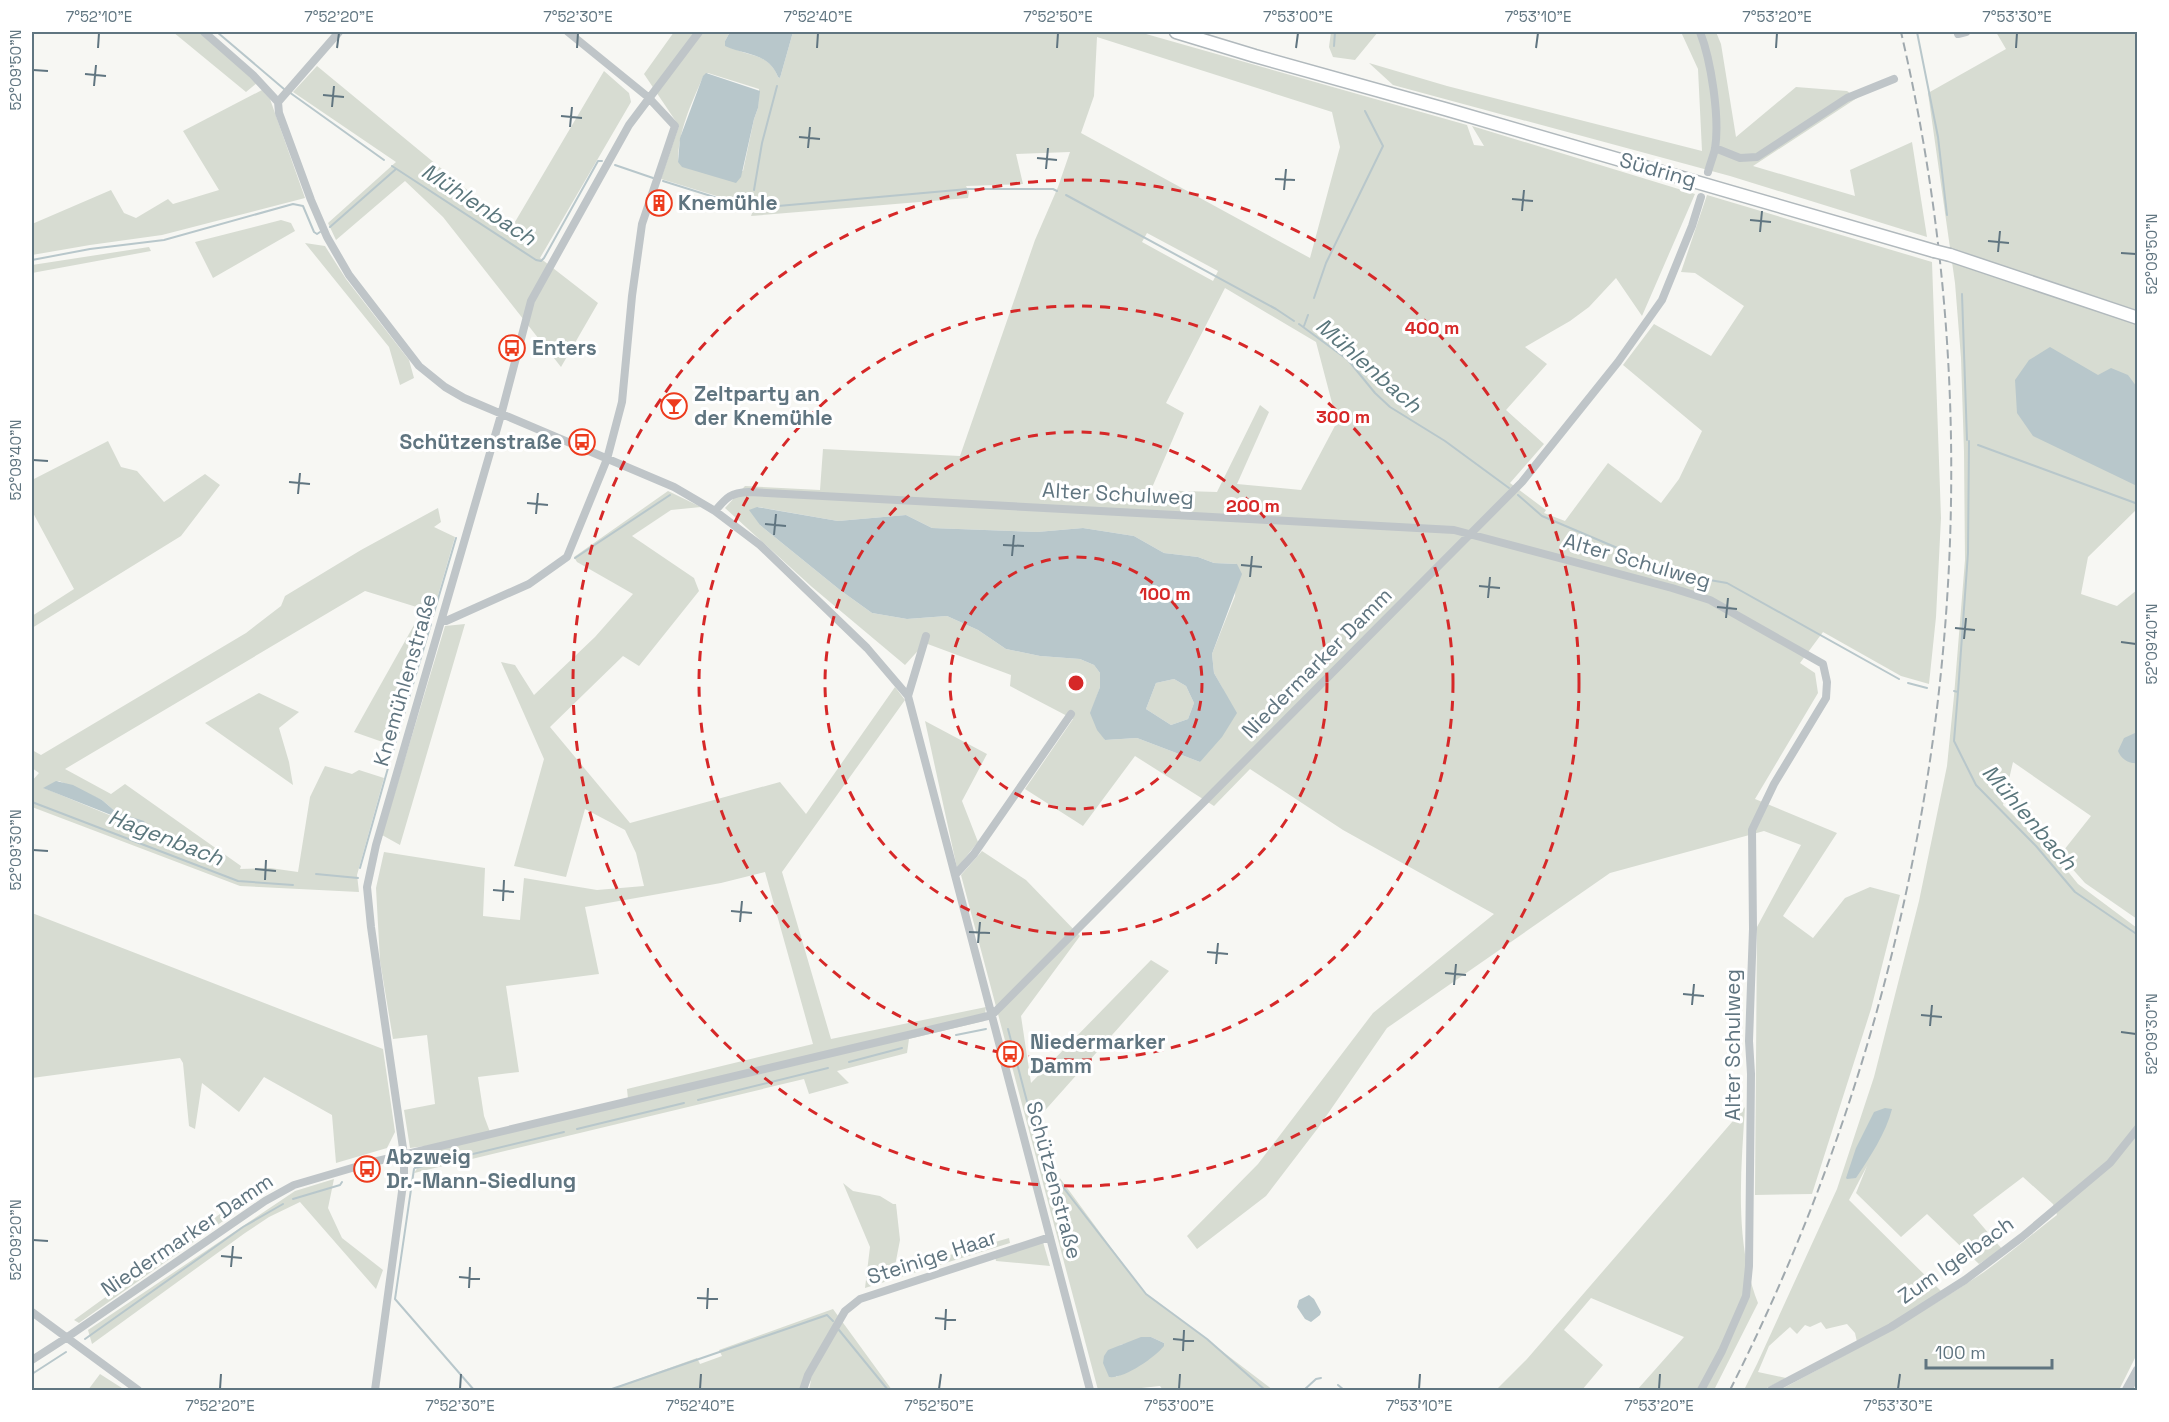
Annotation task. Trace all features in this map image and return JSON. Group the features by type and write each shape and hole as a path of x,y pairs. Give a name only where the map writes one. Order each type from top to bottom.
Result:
{"main road":[{"name":"Südring","path":"1176,32 1950,255 2138,318"}],"street":[{"path":"204,32 253,75 278,102 339,32"},
{"path":"442,620 446,621 476,609 529,585 567,556 607,459 622,402 632,296 642,224 675,126 648,97 568,32"},
{"name":"Knemühlenstraße","path":"375,1390 405,1155 367,887 376,844 501,415 531,301 614,150 648,97 699,32"},
{"path":"1700,32 1707,51 1715,102 1715,148 1708,172"},
{"path":"1715,148 1740,158 1757,157 1847,98 1894,79"},
{"name":"Schützenstraße","path":"278,102 279,113 327,237 349,275 419,366 445,387 501,415 674,487 715,511 760,545 867,648 908,696 1090,1390"},
{"name":"Niedermarker Damm","path":"32,1360 265,1202 294,1185 369,1163 992,1015 1522,482 1618,362 1662,300 1692,226 1701,197"},
{"name":"Alter Schulweg","path":"715,511 728,496 749,492 1454,530 1710,600 1823,664 1827,682 1826,698 1774,784 1752,830 1749,1266 1746,1296 1722,1352 1701,1390"},
{"path":"908,696 926,636"},
{"path":"955,875 974,854 1071,714"},
{"name":"Zum Igelbach","path":"1771,1390 1891,1327 1965,1280 2022,1237 2110,1163 2138,1128"},
{"name":"Steinige Haar","path":"804,1390 808,1375 840,1319 845,1311 860,1299 1050,1237"},
{"path":"32,1312 138,1390"},
{"path":"2127,1390 2138,1370"}],"shaded area":[{"path":"173,32 200,32 257,83 246,92"},
{"path":"674,32 730,32 725,41 731,47 761,58 773,68 780,78 793,32 1139,32 1467,125 1474,145 1484,146 1472,126 1695,194 1642,316 1616,278 1589,307 1570,321 1525,347 1547,364 1506,410 1544,444 1510,483 1546,510 1544,513 1565,521 1608,463 1661,503 1679,479 1702,431 1623,365 1654,324 1711,356 1744,306 1695,273 1681,272 1707,195 1932,262 1941,518 1936,617 1929,684 1901,676 1823,632 1800,663 1815,673 1818,693 1755,799 1837,833 1783,916 1813,938 1845,898 1870,887 1900,895 1871,1009 1812,1194 1755,1195 1757,927 1801,845 1764,831 1610,873 1387,1028 1318,1128 1266,1196 1197,1249 1187,1236 1258,1164 1373,1013 1494,914 1343,830 1250,769 1214,806 1135,756 1083,826 1025,789 1073,719 1010,686 1011,675 925,643 905,665 812,587 725,508 745,486 820,490 823,449 960,456 1035,240 1070,152 1016,154 1023,184 966,186 969,192 968,198 751,216 756,203 751,202 746,205 661,179 679,126 644,74","holes":["1097,37 1332,112 1340,147 1310,258 1081,133 1094,96","708,73 759,89 758,108 743,171 678,162 683,129 703,77","1147,233 1218,271 1213,281 1142,242","1225,288 1316,342 1337,422 1301,490 1237,484 1269,412 1260,405 1217,492 1151,490 1184,413 1166,403","758,507 838,521 906,515 932,528 1037,532 1083,528 1134,536 1164,553 1198,557 1214,563 1237,564 1235,596 1212,654 1214,673 1223,689 1200,762 1137,738 1105,740 1091,713 1100,687 1100,673 1094,665 1080,659 1040,656 1006,649 978,630 947,616 907,619 872,613 760,525"]},
{"path":"730,32 793,32 780,78 769,63 763,59 725,46"},
{"path":"1331,32 1378,32 1355,60 1333,57 1329,47"},
{"path":"1681,32 1716,32 1721,44 1736,137 1796,87 1847,91 1857,98 1753,166 1855,196 1850,170 1912,142 1927,237 1730,176 1393,85 1369,63 1447,86 1702,151 1698,69"},
{"path":"1996,32 2137,32 2137,509 2088,557 2081,594 2117,606 2137,590 2137,919 2085,883 2060,855 2091,816 2013,762 2003,805 2057,858 2078,884 2137,928 2137,1354 2119,1390 1780,1390 1884,1334 1934,1304 1993,1265 2057,1215 2053,1204 2023,1177 1973,1215 2002,1249 1979,1264 1927,1214 1901,1237 1856,1193 1867,1166 1849,1200 1942,1292 1890,1325 1857,1342 1855,1333 1847,1324 1826,1329 1821,1322 1810,1327 1805,1325 1797,1334 1790,1327 1769,1346 1758,1372 1786,1378 1763,1390 1744,1390 1837,1189 1874,1077 1919,901 1947,766 1965,560 1964,452 1961,358 1955,283 1928,93 2006,49"},
{"path":"317,66 512,227 604,71 629,93 631,102 540,258 598,303 561,367 443,217 405,181 336,240 328,223 396,162 293,92"},
{"path":"706,73 760,91 741,177 736,183 682,167 678,162 680,138"},
{"path":"262,90 270,99 305,198 162,235 32,255 32,224 111,190 124,213 136,218 168,199 173,204 219,190 183,131"},
{"path":"281,220 291,223 295,231 213,278 195,242"},
{"path":"305,243 325,246 346,279 409,360 414,378 400,385 389,347"},
{"path":"149,247 151,251 32,273 32,265"},
{"path":"2050,347 2098,375 2111,368 2128,375 2137,387 2137,486 2033,436 2017,413 2015,380 2029,360"},
{"path":"108,441 121,467 137,471 164,502 205,474 220,485 181,536 32,628 32,616 74,589 32,511 32,480"},
{"path":"668,491 701,507 671,510 632,536 694,578 699,591 639,666 623,656 550,727 630,823 780,782 806,814 895,687 905,700 782,872 831,1039 986,1007 984,1021 909,1039 907,1053 837,1071 849,1083 809,1094 804,1079 414,1173 433,1145 410,1148 404,1110 435,1104 427,1035 393,1039 380,961 376,888 384,852 485,868 483,916 520,920 524,878 597,890 644,886 636,853 625,830 585,809 566,877 514,866 544,759 501,662 515,665 534,695 595,637 633,594 577,562 574,557","holes":["765,872 813,1044 627,1089 628,1099 490,1132 484,1116 478,1077 519,1072 506,986 599,974 585,907 721,883"]},
{"path":"757,507 838,521 906,515 932,528 1037,532 1083,528 1134,536 1164,553 1198,557 1214,563 1237,564 1242,574 1212,654 1214,673 1237,713 1222,737 1200,762 1137,738 1105,740 1097,730 1090,713 1100,687 1100,673 1094,665 1080,659 1040,656 1006,649 978,630 947,616 907,619 872,613 760,525 749,510","holes":["1174,679 1186,686 1194,703 1188,719 1171,725 1146,709 1156,683"]},
{"path":"438,508 441,522 434,527 455,537 394,746 354,732 423,609 365,591 65,769 111,794 125,784 241,866 240,869 270,868 298,872 310,797 325,766 352,774 359,770 384,778 357,875 359,892 240,886 32,807 32,781 39,773 32,768 32,750 41,755 246,633 281,606 285,596 361,550","holes":["59,781 102,800 116,812 129,817 114,817 44,788"]},
{"path":"465,624 400,845 382,835 445,626"},
{"path":"1174,679 1186,686 1194,703 1188,719 1171,725 1146,709 1156,683"},
{"path":"259,693 299,712 279,728 293,785 205,723"},
{"path":"925,721 987,754 962,801 978,842 957,868"},
{"path":"2137,734 2137,763 2123,759 2118,751 2124,738"},
{"path":"56,781 73,785 102,800 116,812 144,821 147,826 144,828 43,788"},
{"path":"982,851 1026,880 1080,936 1021,1016 1031,1083 1151,960 1169,971 1040,1116 1040,1151 1143,1291 1273,1390 1163,1390 1160,1386 1098,1390 961,875","holes":["1151,1337 1164,1343 1130,1370 1116,1377 1120,1345"]},
{"path":"32,913 383,1049 395,1132 387,1148 336,1163 332,1115 264,1077 239,1112 202,1083 195,1129 189,1126 183,1063 180,1058 32,1078"},
{"path":"1745,1107 1741,1181 1742,1231 1750,1280 1758,1303 1714,1390 1637,1390 1684,1337 1591,1298 1564,1330 1603,1365 1582,1390 1496,1390 1527,1359"},
{"path":"1885,1108 1892,1109 1877,1145 1856,1178 1847,1179 1856,1148 1874,1112"},
{"path":"334,1179 328,1208 342,1238 383,1270 376,1289 300,1202 269,1217 245,1233 92,1344 88,1330 295,1191"},
{"path":"843,1183 853,1191 880,1196 896,1204 900,1240 894,1271 1009,1238 1010,1243 865,1288 870,1247"},
{"path":"253,1190 260,1195 79,1323 74,1320"},
{"path":"1043,1242 1050,1266 996,1261 995,1257"},
{"path":"1309,1295 1321,1312 1311,1322 1305,1319 1297,1307 1299,1300"},
{"path":"833,1309 892,1390 809,1390 811,1380 806,1390 608,1390 697,1358 700,1364 722,1356 719,1350"},
{"path":"1141,1337 1151,1337 1164,1343 1164,1346 1138,1367 1123,1375 1109,1377 1103,1363 1108,1350"},
{"path":"100,1374 125,1390 88,1390"}],"waterway":[{"name":"Mühlenbach","path":"217,32 284,89"},
{"path":"1334,46 1335,32"},
{"path":"1917,32 1938,137 1947,215"},
{"path":"754,190 762,143 777,86"},
{"name":"Mühlenbach","path":"289,92 384,160"},
{"path":"1314,298 1326,263 1383,146 1365,111"},
{"name":"Mühlenbach","path":"392,166 536,260 541,261 598,161 602,161"},
{"name":"Mühlenbach","path":"615,165 653,178"},
{"path":"330,227 396,169"},
{"name":"Mühlenbach","path":"663,181 743,206 758,208"},
{"name":"Mühlenbach","path":"767,207 968,189 1053,189 1057,191"},
{"name":"Mühlenbach","path":"1066,195 1294,321"},
{"path":"749,206 753,198"},
{"path":"32,260 90,249 164,240 293,204 303,206 314,232 317,234 320,232"},
{"path":"1962,294 1967,440"},
{"path":"1304,326 1308,315"},
{"name":"Mühlenbach","path":"1299,324 1348,360 1375,393 1390,407 1445,441 1509,488"},
{"path":"1958,692 1968,553 1969,441"},
{"path":"1978,445 2138,504"},
{"path":"575,558 670,495"},
{"name":"Mühlenbach","path":"1518,495 1542,516 1674,572"},
{"name":"Hagenbach","path":"433,616 456,538"},
{"name":"Mühlenbach","path":"1686,576 1727,583 1899,679"},
{"name":"Hagenbach","path":"391,758 431,624"},
{"name":"Mühlenbach","path":"1908,683 1927,688"},
{"name":"Mühlenbach","path":"1954,691 1958,692 1954,741 1976,785 2036,846 2075,892 2138,935"},
{"name":"Hagenbach","path":"360,868 388,768"},
{"name":"Hagenbach","path":"32,802 238,881 293,885"},
{"name":"Hagenbach","path":"316,874 358,878"},
{"path":"956,1035 986,1029"},
{"path":"1008,1029 1045,1164 1146,1294 1207,1339 1265,1390"},
{"path":"849,1062 902,1048"},
{"path":"698,1100 828,1068"},
{"path":"577,1129 684,1103"},
{"path":"415,1168 564,1132"},
{"path":"414,1169 395,1299 474,1390"},
{"path":"293,1199 340,1185 342,1182"},
{"path":"85,1339 243,1227 283,1204"},
{"path":"609,1390 827,1315 833,1321"},
{"path":"839,1330 888,1390"},
{"path":"32,1374 66,1352"},
{"path":"1304,1390 1316,1379 1321,1378"},
{"path":"1338,1385 1344,1390"}],"railway":[{"path":"1730,1390 1802,1230 1861,1066 1905,897 1935,726 1950,553 1949,379 1933,205 1901,32"}],"place":[{"name":"Knemühle","path":"659,203"},
{"name":"Enters","path":"512,348"},
{"name":"Zeltparty an der Knemühle","path":"674,406"},
{"name":"Schützenstraße","path":"582,442"},
{"name":"Niedermarker Damm","path":"1010,1054"},
{"name":"Abzweig Dr.-Mann-Siedlung","path":"367,1169"}]}
